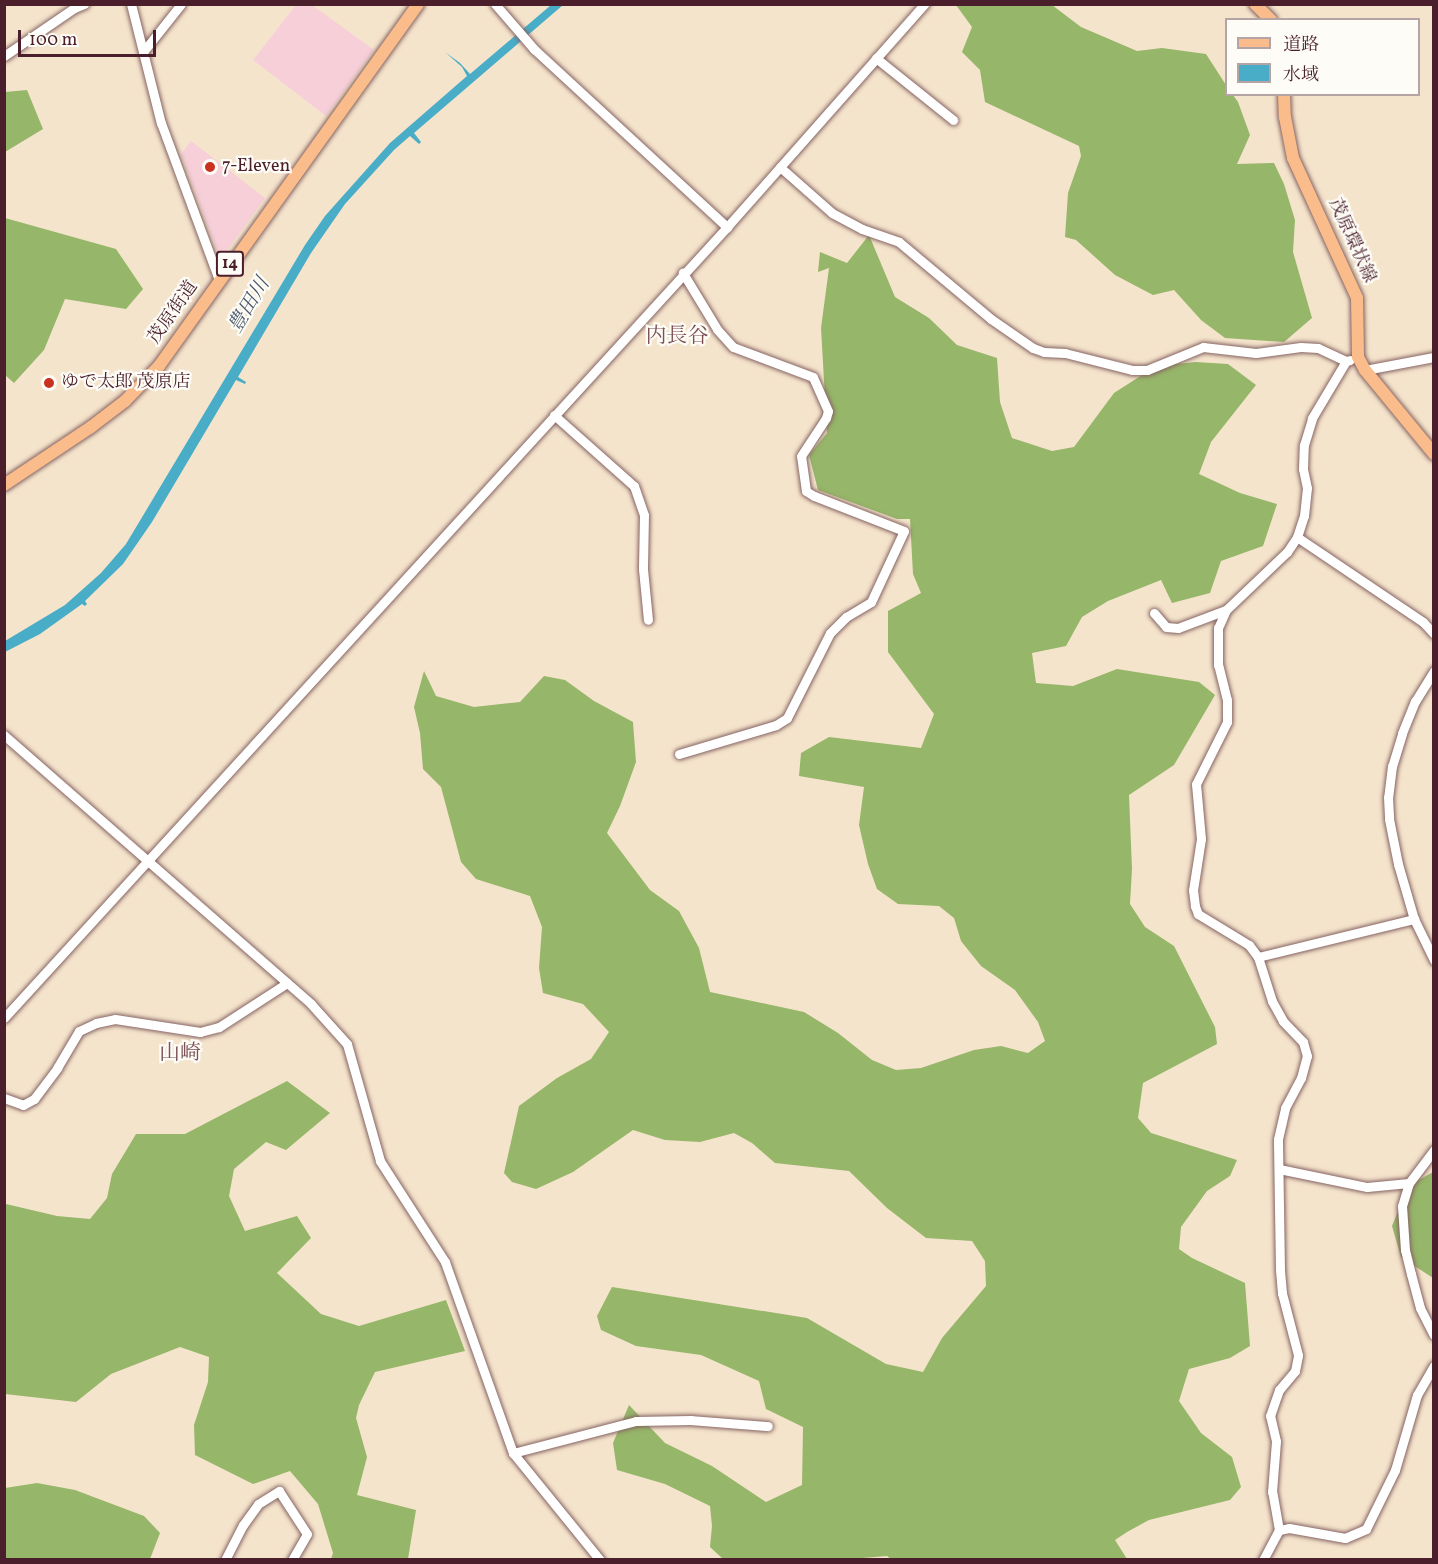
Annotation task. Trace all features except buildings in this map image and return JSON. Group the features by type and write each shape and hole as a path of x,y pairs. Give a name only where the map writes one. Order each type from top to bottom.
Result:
{"main road":[{"name":"茂原街道","path":"4,485 91,427 125,400 159,366 418,4"},
{"path":"1255,4 1269,18"},
{"name":"茂原環状線","path":"1284,96 1285,117 1293,158 1357,298 1352,359 1365,370 1434,454"}],"street":[{"path":"4,56 74,8 84,4"},
{"path":"131,4 170,152 219,280"},
{"path":"143,52 181,4"},
{"path":"495,4 534,49 727,227"},
{"path":"4,1018 727,227 924,4"},
{"path":"876,58 953,120"},
{"path":"780,167 832,213 862,229 899,242 991,319 1033,348 1044,352 1065,353 1132,370 1147,369 1203,347 1256,353 1301,347 1318,348 1352,359 1312,418 1304,445 1303,469 1306,488 1304,516 1297,537 1287,552 1226,610 1218,628 1218,665 1227,700 1227,722 1196,784 1201,839 1193,890 1198,914 1249,945 1258,957 1272,1001 1283,1021 1302,1042 1307,1056 1301,1078 1285,1108 1278,1139 1282,1293 1298,1355 1295,1371 1279,1390 1270,1416 1276,1441 1272,1492 1279,1530 1263,1560"},
{"path":"679,754 776,725 787,718 830,633 846,617 871,602 904,531 806,491 801,456 826,418 828,411 813,377 734,347 717,329 683,273"},
{"path":"1365,370 1434,357"},
{"path":"554,414 634,486 644,515 643,569 648,620"},
{"path":"1297,537 1423,622 1434,634"},
{"path":"1154,613 1166,627 1178,628 1226,610"},
{"path":"1434,670 1415,701 1402,734 1392,766 1388,797 1389,819 1398,864 1414,920 1434,960"},
{"path":"4,735 311,1004 347,1044 381,1161 445,1262 513,1453 600,1560"},
{"path":"1258,957 1414,920"},
{"path":"4,1098 23,1105 34,1098 57,1068 80,1030 96,1023 115,1019 200,1032 219,1027 287,983"},
{"path":"1434,1150 1409,1183 1402,1206 1405,1250 1420,1308 1434,1335"},
{"path":"1279,1169 1367,1187 1409,1183"},
{"path":"1279,1530 1289,1528 1345,1538 1366,1529 1395,1470 1417,1395 1434,1366"},
{"path":"513,1453 636,1421 691,1420 768,1426"},
{"path":"225,1560 243,1525 258,1504 279,1491 307,1534 292,1560"}],"shaded area":[{"path":"296,5 312,5 374,50 326,116 253,60"},
{"path":"191,141 265,198 225,253 217,251 181,154"}],"green space":[{"path":"956,5 1052,5 1081,27 1137,51 1162,48 1206,54 1225,83 1225,96 1234,96 1238,102 1250,135 1237,164 1274,163 1284,184 1295,220 1293,252 1312,318 1284,342 1225,338 1201,320 1174,290 1153,295 1115,275 1076,240 1065,237 1068,193 1081,156 1079,146 985,102 980,70 962,52 972,27"},
{"path":"27,90 43,129 5,152 5,92"},
{"path":"5,218 116,249 143,289 126,309 65,299 44,350 14,383 5,375"},
{"path":"869,235 895,297 929,318 957,345 997,358 1000,402 1012,438 1052,451 1074,447 1114,393 1156,366 1196,362 1228,364 1256,385 1211,442 1199,474 1240,493 1277,504 1263,546 1221,561 1210,593 1172,603 1161,580 1108,601 1082,617 1066,646 1032,653 1036,683 1073,686 1117,669 1199,682 1215,695 1174,765 1129,795 1132,869 1130,904 1145,927 1174,946 1215,1027 1217,1044 1143,1083 1138,1118 1151,1133 1237,1160 1230,1176 1207,1191 1181,1227 1179,1249 1192,1258 1245,1283 1250,1346 1230,1358 1189,1369 1179,1401 1201,1433 1232,1457 1241,1487 1230,1500 1149,1520 1127,1532 1115,1540 1127,1559 892,1560 887,1556 838,1560 723,1559 710,1547 712,1526 710,1506 665,1484 617,1470 613,1443 629,1405 665,1443 712,1466 766,1502 802,1485 803,1427 766,1409 759,1381 701,1355 636,1346 601,1330 597,1316 612,1287 807,1318 886,1364 923,1372 942,1338 986,1286 985,1261 972,1241 926,1238 887,1208 849,1171 775,1163 752,1143 734,1133 700,1142 665,1140 633,1130 573,1172 536,1189 512,1182 504,1173 519,1106 557,1078 591,1059 609,1032 583,1004 543,993 539,968 542,927 530,896 476,879 461,862 441,787 423,769 420,733 414,707 424,671 436,696 474,707 520,702 544,676 565,680 594,701 633,722 636,762 620,806 607,833 650,890 679,911 699,948 710,992 804,1012 838,1033 872,1060 896,1070 921,1068 974,1050 1001,1046 1028,1053 1045,1041 1038,1022 1015,990 981,966 961,941 954,918 939,906 898,904 877,889 868,864 859,825 864,787 799,776 801,753 829,737 921,748 934,714 888,652 888,611 921,593 913,574 910,519 897,519 818,490 809,455 827,433 821,328 829,268 818,272 820,252 847,263"},
{"path":"287,1081 330,1113 286,1150 266,1142 234,1169 229,1196 245,1231 297,1216 311,1238 277,1273 321,1314 359,1326 446,1300 465,1351 375,1372 359,1405 356,1418 367,1457 357,1495 416,1510 408,1559 331,1559 333,1553 318,1504 290,1471 253,1484 195,1455 194,1425 208,1382 209,1357 180,1347 111,1374 76,1402 5,1394 6,1204 57,1216 90,1219 107,1198 112,1174 136,1134 185,1134"},
{"path":"1433,1172 1433,1278 1401,1257 1392,1226 1408,1186"},
{"path":"37,1483 75,1490 144,1516 160,1533 150,1559 5,1559 5,1488"}],"water":[{"path":"551,5 563,5 414,133 421,142 419,144 410,136 394,150 345,204 311,253 238,377 246,382 245,384 236,380 152,522 123,564 85,601 87,604 85,606 82,604 40,634 5,652 5,641 65,605 101,573 126,544 305,245 325,216 390,143 467,76 462,67 445,52 470,74"}],"place":[{"name":"7-Eleven","path":"210,167"},
{"name":"ゆで太郎 茂原店","path":"49,383"}],"district":[{"name":"内長谷","path":"677,337"},
{"name":"山崎","path":"180,1054"}],"water label":[{"name":"豊田川","path":"250,306"}]}
